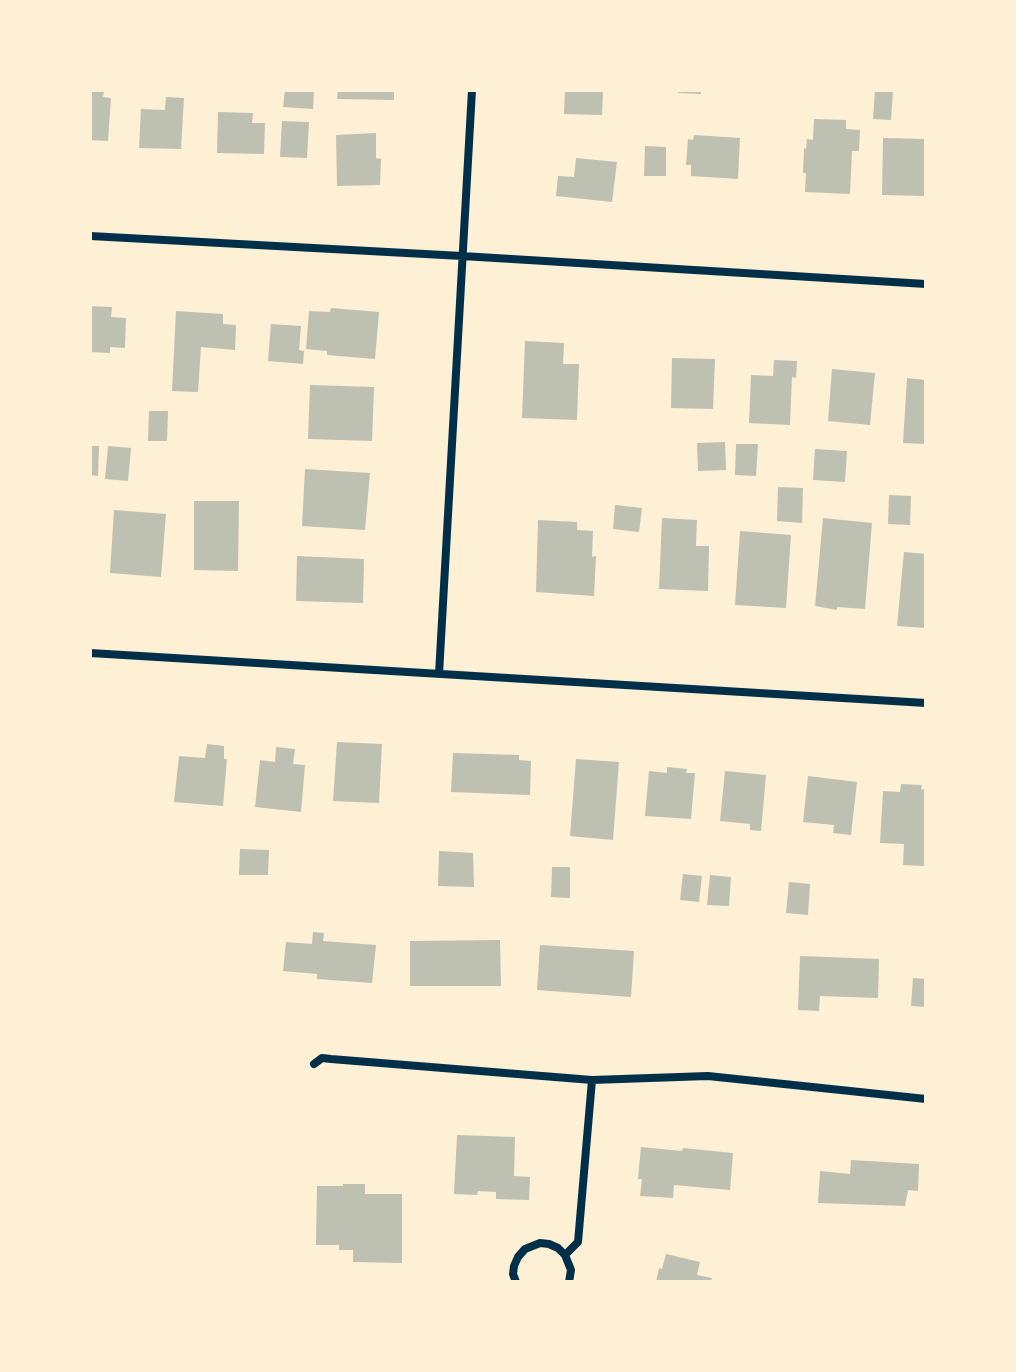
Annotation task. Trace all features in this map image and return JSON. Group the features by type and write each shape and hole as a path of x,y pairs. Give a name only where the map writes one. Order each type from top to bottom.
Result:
{"street":[{"path":"439,674 472,90"},
{"path":"90,236 926,284"},
{"path":"90,653 926,703"},
{"path":"314,1064 322,1058 592,1080 708,1076 926,1099"},
{"path":"565,1255 578,1242 592,1080"},
{"path":"516,1282 513,1274 518,1257 534,1244 549,1244 565,1255 571,1270 569,1282"}],"building":[{"path":"90,90 104,90 103,97 111,98 108,141 90,140"},
{"path":"285,90 314,90 313,109 283,107"},
{"path":"338,90 394,90 394,100 337,99"},
{"path":"565,90 603,90 602,115 564,114"},
{"path":"678,90 701,90 701,94 678,93"},
{"path":"875,90 893,90 891,120 873,119"},
{"path":"166,97 184,98 181,149 139,148 141,109 165,110"},
{"path":"218,112 253,113 252,123 265,123 264,154 217,153"},
{"path":"814,119 846,120 846,129 860,130 859,151 852,151 850,194 805,192 804,148 807,139 813,140"},
{"path":"282,121 309,122 307,158 280,157"},
{"path":"376,133 376,158 381,159 380,185 337,186 336,135"},
{"path":"694,135 740,138 738,179 691,176 691,165 686,165 688,139 693,140"},
{"path":"883,138 926,139 926,196 882,195"},
{"path":"645,146 666,147 666,176 644,176"},
{"path":"576,158 617,162 612,202 556,196 558,176 574,177"},
{"path":"90,306 112,307 111,317 126,318 125,348 110,347 110,353 90,352"},
{"path":"331,308 379,312 375,359 327,355 327,351 306,349 309,311 330,312"},
{"path":"176,311 223,314 223,324 236,325 235,350 201,347 198,392 172,391"},
{"path":"271,324 301,326 299,350 304,351 303,364 268,361"},
{"path":"525,341 564,343 563,364 579,364 577,420 522,418"},
{"path":"672,358 715,359 713,409 671,408"},
{"path":"774,360 797,361 796,378 792,377 790,425 749,423 751,375 773,376"},
{"path":"832,369 875,373 870,425 828,421"},
{"path":"907,378 926,380 926,444 903,443"},
{"path":"310,385 374,387 372,441 308,439"},
{"path":"149,411 168,411 167,441 148,441"},
{"path":"725,442 726,470 698,471 697,443"},
{"path":"736,444 758,444 756,476 735,475"},
{"path":"90,446 99,446 98,476 90,475"},
{"path":"108,446 131,448 128,481 105,479"},
{"path":"815,449 847,451 845,482 813,480"},
{"path":"305,469 370,473 365,530 302,526"},
{"path":"778,487 803,488 802,523 777,521"},
{"path":"889,495 911,496 910,525 888,524"},
{"path":"194,501 239,501 238,571 194,570"},
{"path":"615,505 642,508 639,532 613,529"},
{"path":"114,510 166,514 161,577 110,573"},
{"path":"662,518 697,520 696,546 709,546 708,591 659,589"},
{"path":"823,518 872,523 865,609 837,607 837,610 815,606"},
{"path":"538,520 577,522 577,530 593,531 592,557 596,556 594,596 536,592"},
{"path":"740,531 791,535 786,608 735,605"},
{"path":"904,552 926,554 926,628 897,626"},
{"path":"297,556 364,559 363,603 296,601"},
{"path":"337,742 382,744 379,803 333,801"},
{"path":"207,744 224,746 224,759 227,759 223,806 174,802 179,756 205,758"},
{"path":"276,747 295,749 293,764 305,765 301,812 255,807 260,760 275,762"},
{"path":"453,753 519,755 519,760 531,761 530,795 451,792"},
{"path":"576,759 619,762 613,840 570,836"},
{"path":"667,767 695,773 691,819 645,816 649,771 667,773"},
{"path":"725,771 766,775 761,831 750,830 750,824 720,821"},
{"path":"808,776 857,782 851,835 833,833 834,825 803,822"},
{"path":"901,784 922,785 921,789 926,790 924,866 903,865 904,844 880,843 883,791 900,792"},
{"path":"240,849 269,850 268,875 239,875"},
{"path":"439,851 473,853 474,887 438,886"},
{"path":"552,867 570,867 570,898 551,897"},
{"path":"683,874 702,876 699,902 680,900"},
{"path":"710,875 731,877 729,906 707,905"},
{"path":"789,882 810,884 808,915 786,913"},
{"path":"313,932 324,933 323,941 376,945 372,983 317,979 317,974 283,971 286,942 312,944"},
{"path":"500,940 501,986 410,986 410,941"},
{"path":"540,945 634,951 631,997 537,990"},
{"path":"800,956 879,959 878,998 820,996 819,1011 798,1010"},
{"path":"913,978 926,979 926,1007 911,1006"},
{"path":"457,1135 515,1137 514,1176 530,1177 529,1200 496,1199 496,1192 454,1194"},
{"path":"641,1147 733,1153 730,1190 674,1185 673,1198 640,1196"},
{"path":"851,1160 919,1164 918,1191 908,1190 905,1206 818,1203 820,1171 850,1174"},
{"path":"365,1184 365,1194 402,1194 402,1263 353,1262 353,1250 339,1250 339,1245 316,1245 317,1186"},
{"path":"666,1254 700,1262 697,1275 712,1278 711,1282 656,1282"}]}
